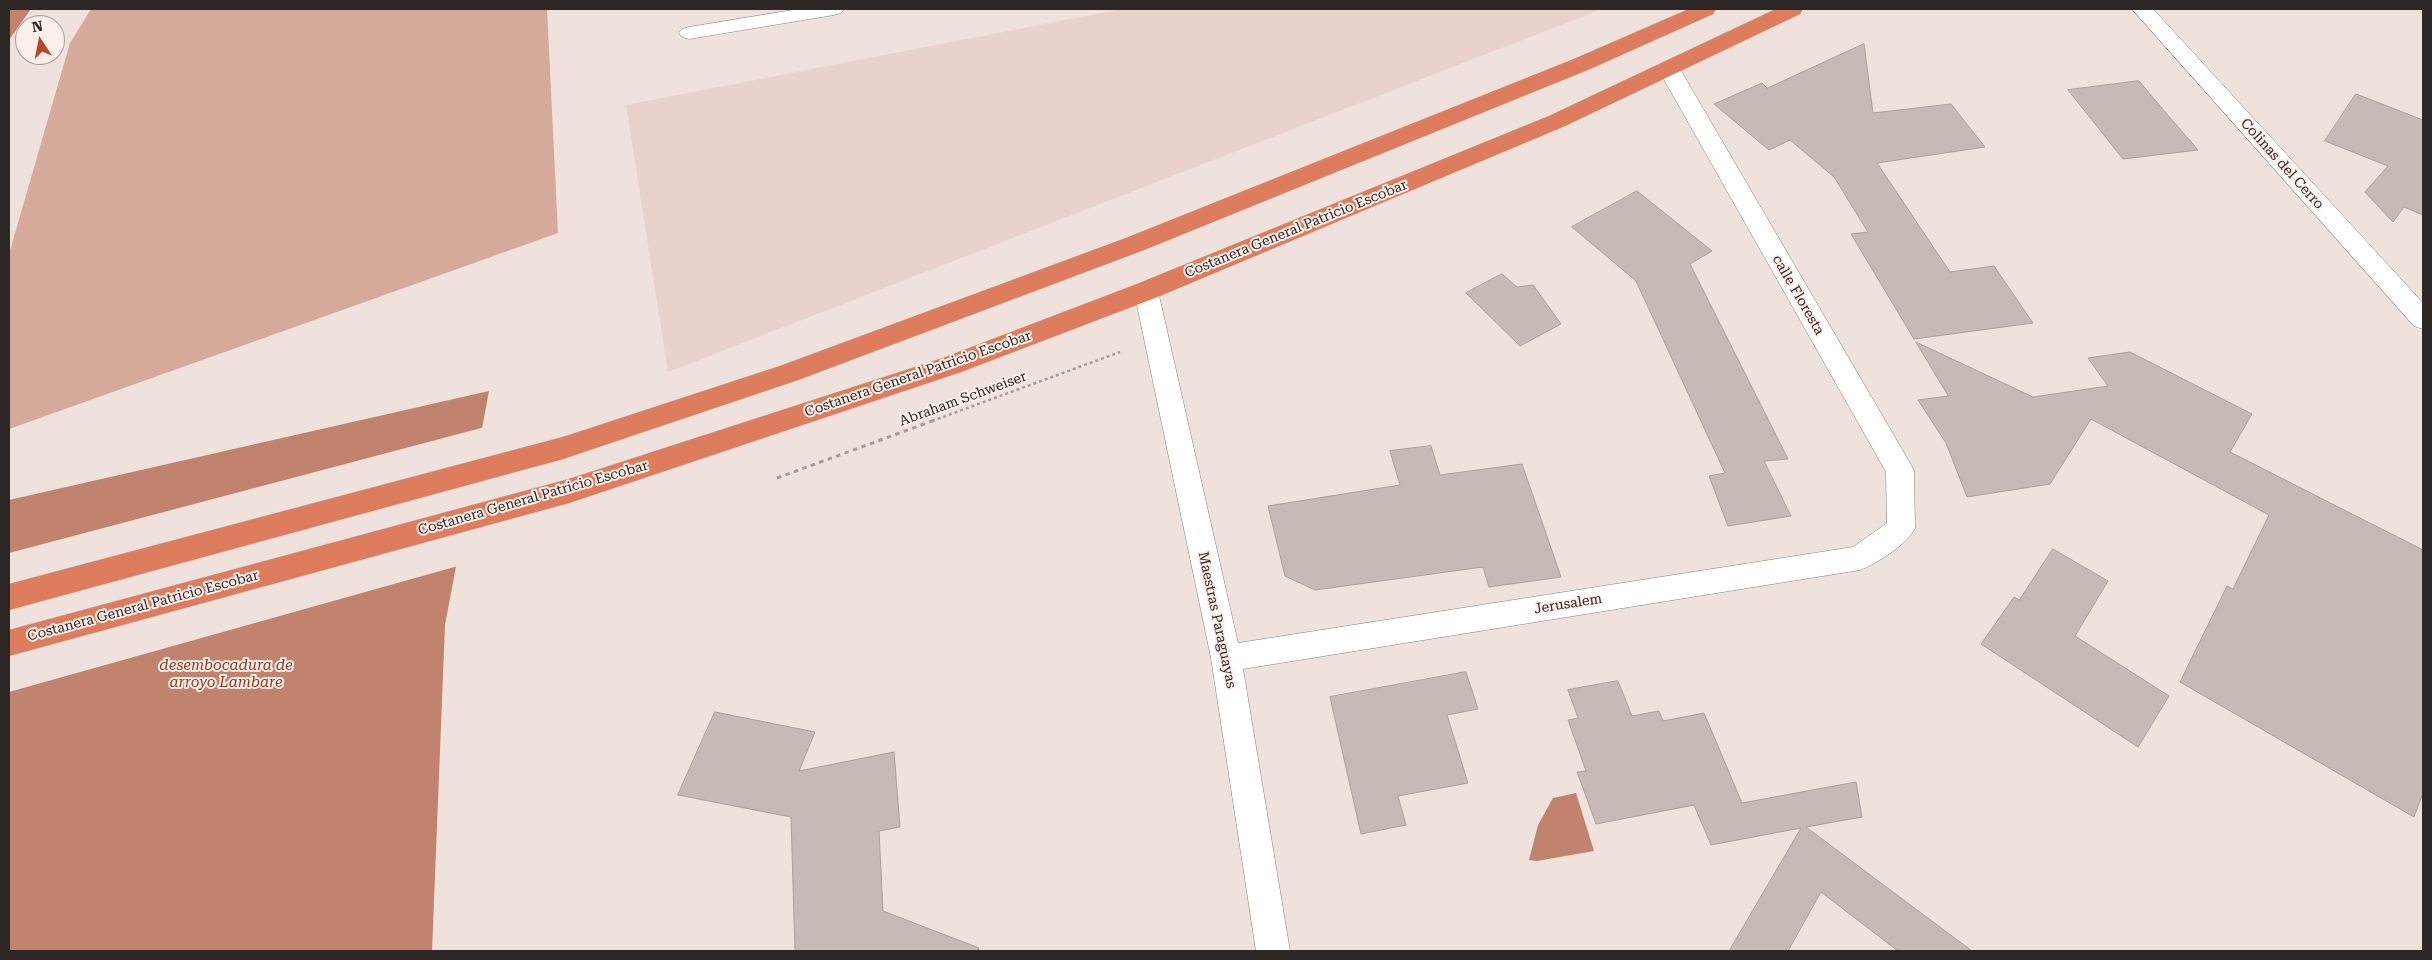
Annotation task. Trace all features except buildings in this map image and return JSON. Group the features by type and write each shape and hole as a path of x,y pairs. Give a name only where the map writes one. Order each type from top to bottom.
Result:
{"highway":[{"path":"9,597 563,448 789,373 1135,244 1582,64 1706,9"},
{"name":"Costanera General Patricio Escobar","path":"9,643 569,491 952,365 1146,291 1557,121 1793,9"}],"street":[{"name":"Colinas del Cerro","path":"2142,9 2423,319"},
{"name":"calle Floresta","path":"1669,69 1900,471 1901,528"},
{"name":"Maestras Paraguayas","path":"1146,291 1226,658 1273,951"},
{"name":"Jerusalem","path":"1226,658 1860,558 1901,528"}],"lane":[{"path":"689,33 834,9"}],"path":[{"name":"Abraham Schweiser","path":"777,478 1156,339"}],"shaded area":[{"path":"91,9 547,9 558,233 9,429 9,254 70,43"},
{"path":"1122,9 1602,9 668,372 626,105"}],"water":[{"path":"9,9 31,9 27,15 15,15 15,32 9,40"},
{"name":"desembocadura de arroyo Lambare","path":"489,391 445,625 432,951 9,951 9,500"},
{"path":"1576,793 1594,851 1537,861 1529,860 1538,825 1553,798"}],"pier":[{"path":"485,427 458,566 9,692 9,553"}]}
